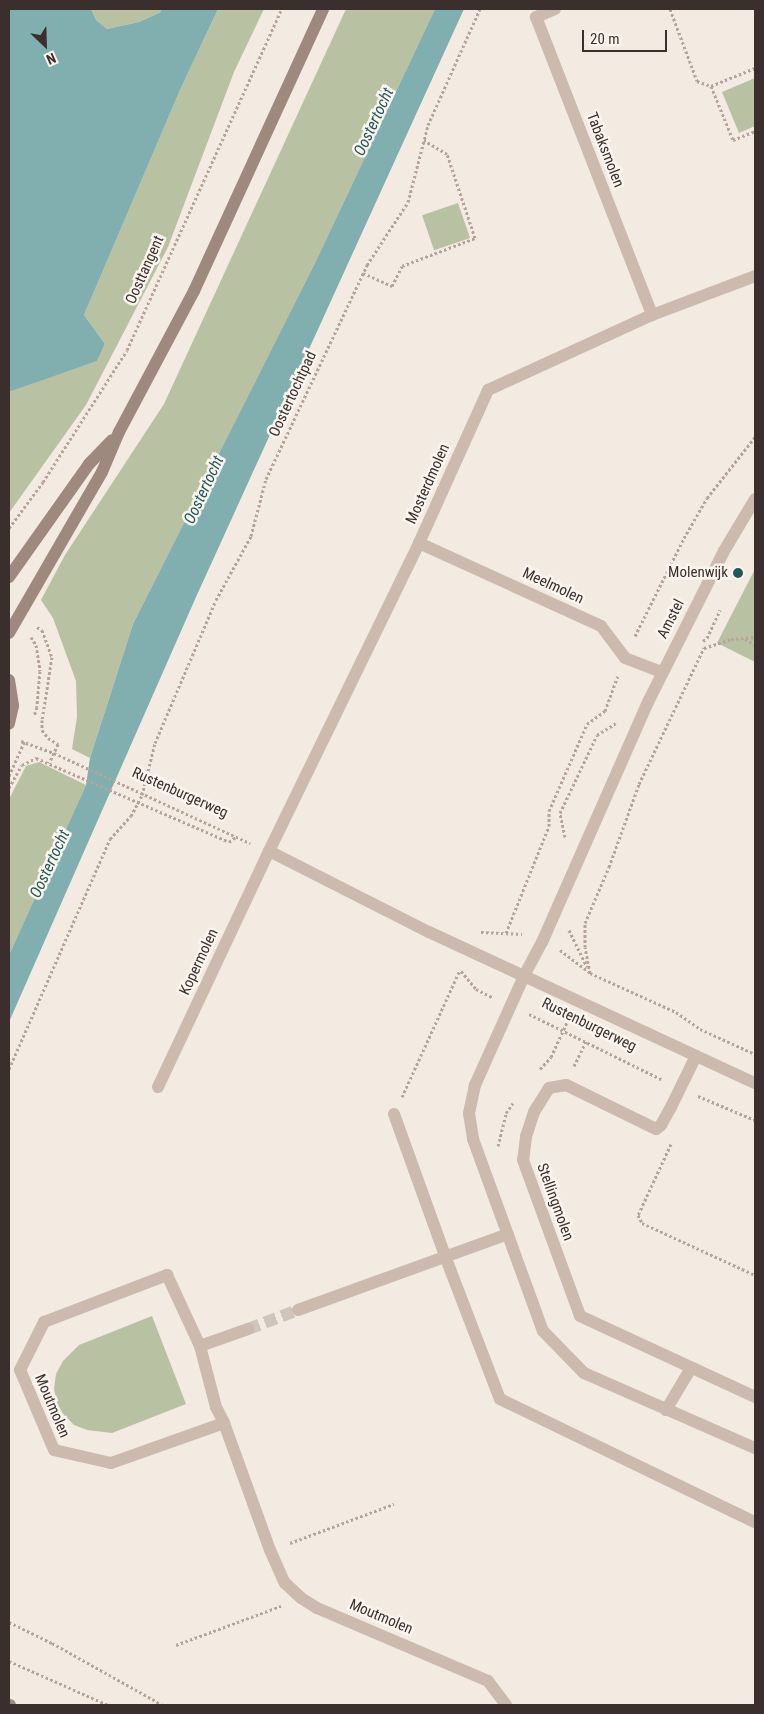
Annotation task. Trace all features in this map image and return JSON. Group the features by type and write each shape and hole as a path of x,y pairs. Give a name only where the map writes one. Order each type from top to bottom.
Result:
{"main road":[{"path":"9,633 102,472 119,432 194,291 323,9"},
{"path":"9,577 89,464 119,432"},
{"path":"9,680 13,706 9,724"}],"street":[{"name":"Tabaksmolen","path":"555,9 536,17 652,314"},
{"name":"Mosterdmolen","path":"269,851 419,543 488,390 652,314 755,276"},
{"name":"Amstel","path":"524,976 542,942 662,672 724,551 755,499"},
{"name":"Meelmolen","path":"419,543 601,626 625,658 662,672"},
{"name":"Rustenburgerweg","path":"269,851 429,932 755,1083"},
{"name":"Kopermolen","path":"158,1087 269,851"},
{"path":"524,976 475,1084 469,1113 473,1139 544,1331 584,1373 755,1448"},
{"path":"566,1085 656,1129 661,1125 696,1056"},
{"name":"Stellingmolen","path":"566,1085 549,1088 534,1112 526,1137 523,1160 580,1316 755,1397"},
{"path":"394,1114 445,1256 500,1399 755,1522"},
{"path":"298,1310 508,1234"},
{"name":"Moutmolen","path":"224,1423 111,1463 54,1450 20,1370 44,1322 167,1275 200,1346 216,1407 224,1423 270,1550 285,1583 301,1598 317,1608 488,1681 506,1705"},
{"path":"200,1346 248,1329"},
{"path":"666,1410 691,1368"}],"path":[{"name":"Oosttangent","path":"9,528 43,482 127,350 282,9"},
{"name":"Oostertochtpad","path":"9,1070 110,839 131,816 139,802 155,743 216,600 251,536 266,478 363,273 408,202 428,125 480,9"},
{"path":"670,9 697,81 711,86 755,68"},
{"path":"711,86 733,140 755,131"},
{"path":"363,273 392,286 402,266 476,238 447,154 424,140"},
{"path":"24,606 33,612 28,621 42,630 52,657 42,730 48,738 58,744 49,763"},
{"path":"28,633 36,645 40,671 37,707 31,725"},
{"path":"538,1071 551,1057 590,973 585,947 585,923 609,868 639,784 704,648 731,639 755,637"},
{"path":"744,638 755,645"},
{"path":"565,839 560,813 597,734 619,721"},
{"path":"9,776 28,733"},
{"name":"Rustenburgerweg","path":"9,788 22,765 36,758 70,771 229,842 236,837 74,764 54,753 24,742"},
{"path":"561,897 570,930 590,973"},
{"path":"477,932 524,935 563,951 590,973 676,1012 700,1029 755,1054"},
{"name":"Rustenburgerweg","path":"454,963 476,989 681,1088 755,1120"},
{"path":"394,1114 460,970"},
{"path":"566,1085 586,1041"},
{"path":"497,1152 506,1113 516,1099"},
{"path":"656,1129 673,1139 638,1215 642,1223 755,1275"},
{"path":"270,1550 394,1504"},
{"path":"176,1645 301,1598"},
{"path":"9,1622 52,1643 163,1705"},
{"path":"9,1661 108,1705"}],"green space":[{"path":"91,9 161,9 161,12 139,22 107,29 96,20"},
{"path":"218,9 264,9 234,72 168,247 86,405 9,513 9,390 97,361 105,344 84,315 180,90"},
{"path":"346,9 435,9 315,263 133,624 90,758 72,749 77,717 76,681 53,618 41,600 65,555 164,404"},
{"path":"755,78 755,126 739,133 722,92"},
{"path":"458,203 470,238 434,250 422,215"},
{"path":"755,563 755,662 717,643 754,571"},
{"path":"39,762 86,785 9,955 9,799 26,766"},
{"path":"152,1316 186,1404 112,1433 87,1430 74,1425 57,1404 54,1389 56,1374 63,1361 79,1345"}],"water":[{"path":"9,9 91,9 96,20 107,29 139,22 161,12 161,9 218,9 180,90 84,315 105,344 97,361 11,391 9,390"},
{"name":"Oostertocht","path":"435,9 464,9 196,597 9,1022 9,955 86,785 90,758 133,624 315,263"}],"tunnel":[{"path":"248,1329 298,1310"}],"place":[{"name":"Molenwijk","path":"738,573"}]}
